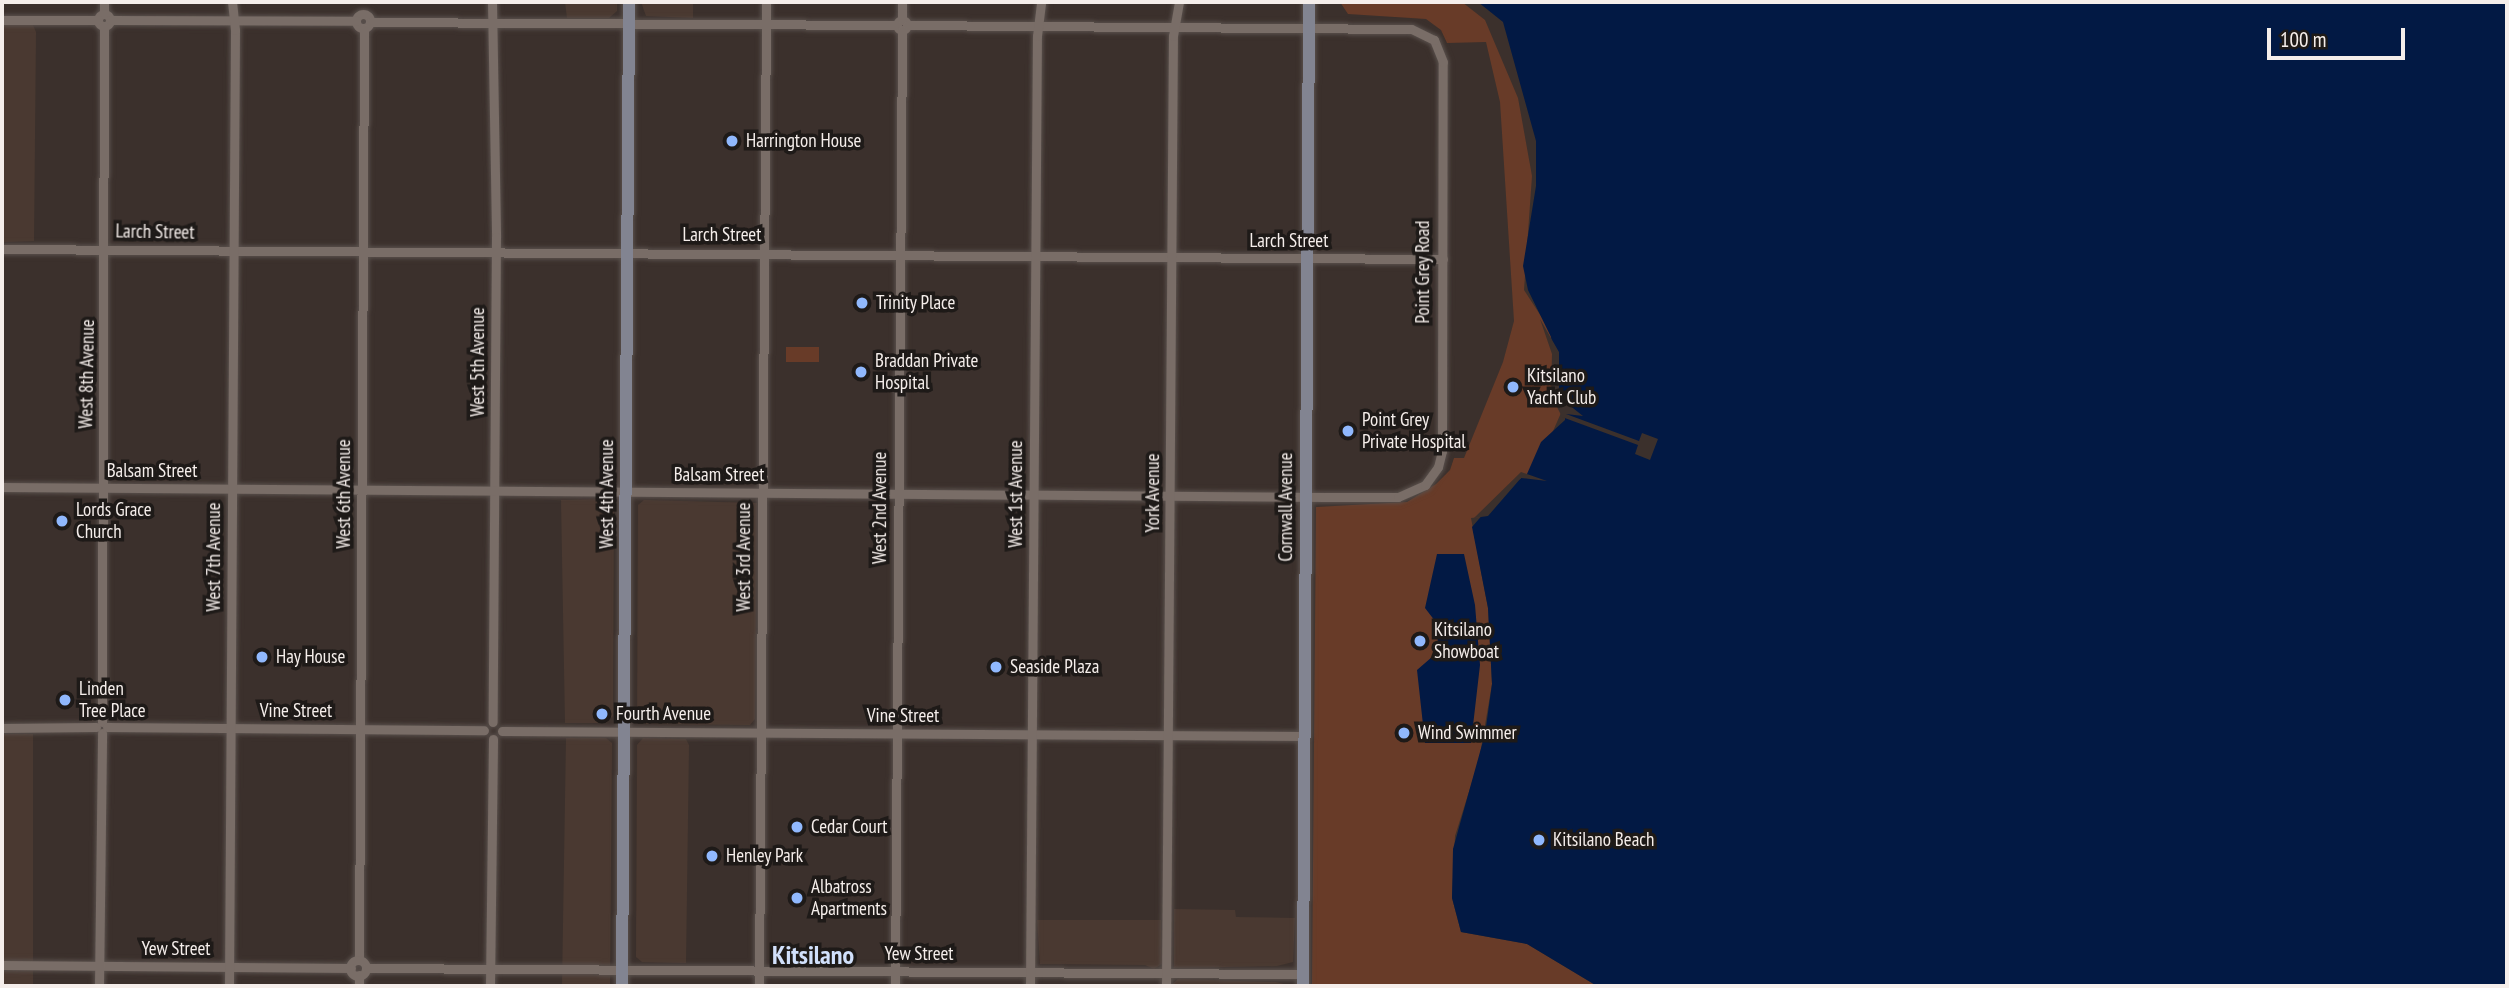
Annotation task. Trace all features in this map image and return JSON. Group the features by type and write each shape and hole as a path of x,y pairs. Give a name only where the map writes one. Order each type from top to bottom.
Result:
{"main road":[{"name":"West 4th Avenue","path":"622,986 629,2"},
{"path":"1308,2 1309,28"},
{"name":"Cornwall Avenue","path":"1303,980 1309,28"}],"street":[{"name":"West 8th Avenue","path":"99,986 106,249 104,2"},
{"name":"West 7th Avenue","path":"229,986 234,250 232,2"},
{"name":"West 6th Avenue","path":"359,960 362,2"},
{"name":"West 5th Avenue","path":"492,2 496,252 493,722"},
{"name":"West 3rd Avenue","path":"759,986 766,2"},
{"name":"West 2nd Avenue","path":"895,986 902,2"},
{"name":"West 1st Avenue","path":"1030,986 1035,256 1041,2"},
{"name":"York Avenue","path":"1167,986 1172,256 1176,28 1179,2"},
{"path":"2,20 1309,28"},
{"name":"Point Grey Road","path":"1309,28 1411,29 1434,40 1443,62 1442,452 1430,479"},
{"name":"Larch Street","path":"2,248 1443,260"},
{"name":"Balsam Street","path":"2,488 1398,497 1418,490 1430,479"},
{"path":"490,986 493,739 484,730 493,722 502,731 493,739"},
{"name":"Vine Street","path":"2,728 484,730"},
{"name":"Vine Street","path":"502,731 1305,736"},
{"path":"359,960 351,968 362,972"},
{"path":"359,960 362,972 359,986"},
{"name":"Yew Street","path":"2,965 351,968"},
{"name":"Yew Street","path":"362,972 490,969 1167,974 1303,980"}],"shaded area":[{"path":"565,2 617,2 617,11 609,18 567,18"},
{"path":"641,2 693,2 693,18 646,16"},
{"path":"1340,2 1462,2 1485,20 1518,98 1532,176 1524,290 1552,333 1564,406 1533,477 1481,517 1471,518 1488,608 1492,684 1479,760 1455,836 1452,898 1461,932 1527,944 1597,986 1312,986 1316,507 1407,502 1436,484 1450,470 1454,458 1464,458 1503,362 1514,321 1500,102 1486,42 1447,43 1441,30 1426,19 1348,14"},
{"path":"2,24 33,25 36,32 34,241 2,242"},
{"path":"786,347 819,347 819,362 786,362"},
{"path":"608,499 614,506 613,716 606,723 565,723 561,500"},
{"path":"644,500 757,503 755,719 750,725 644,724 637,719 638,505"},
{"path":"2,734 33,734 33,986 2,986"},
{"path":"566,738 606,738 612,743 610,986 562,986"},
{"path":"643,738 686,739 689,745 686,963 642,962 636,957 637,745"},
{"path":"1174,909 1235,910 1236,917 1295,918 1293,962 1277,966 1174,968"},
{"path":"1037,920 1161,920 1162,964 1154,969 1145,965 1040,964"},
{"path":"1178,979 1276,982 1292,986 1170,986"}],"water":[{"path":"1478,2 2507,2 2507,986 1597,986 1527,944 1461,932 1452,898 1453,849 1485,734 1492,684 1488,608 1472,527 1505,489 1527,474 1541,442 1565,420 1565,412 1559,404 1551,337 1528,290 1523,266 1536,186 1536,141 1503,22"},
{"path":"1437,554 1464,554 1475,605 1480,665 1471,743 1425,743 1417,670 1432,657 1438,642 1435,621 1425,608"}],"pier":[{"path":"1540,319 1559,352 1559,397 1583,416 1566,414 1639,441 1642,433 1658,439 1650,460 1635,454 1638,445 1562,417 1551,395 1552,354"},
{"path":"1521,472 1547,481 1521,478 1488,516 1474,518"}],"place":[{"name":"Harrington House","path":"732,141"},
{"name":"Trinity Place","path":"862,303"},
{"name":"Braddan Private Hospital","path":"861,372"},
{"name":"Kitsilano Yacht Club","path":"1513,387"},
{"name":"Point Grey Private Hospital","path":"1348,431"},
{"name":"Lords Grace Church","path":"62,521"},
{"name":"Kitsilano Showboat","path":"1420,641"},
{"name":"Hay House","path":"262,657"},
{"name":"Seaside Plaza","path":"996,667"},
{"name":"Linden Tree Place","path":"65,700"},
{"name":"Fourth Avenue","path":"602,714"},
{"name":"Wind Swimmer","path":"1404,733"},
{"name":"Cedar Court","path":"797,827"},
{"name":"Kitsilano Beach","path":"1539,840"},
{"name":"Henley Park","path":"712,856"},
{"name":"Albatross Apartments","path":"797,898"}],"district":[{"name":"Kitsilano","path":"813,955"}]}
